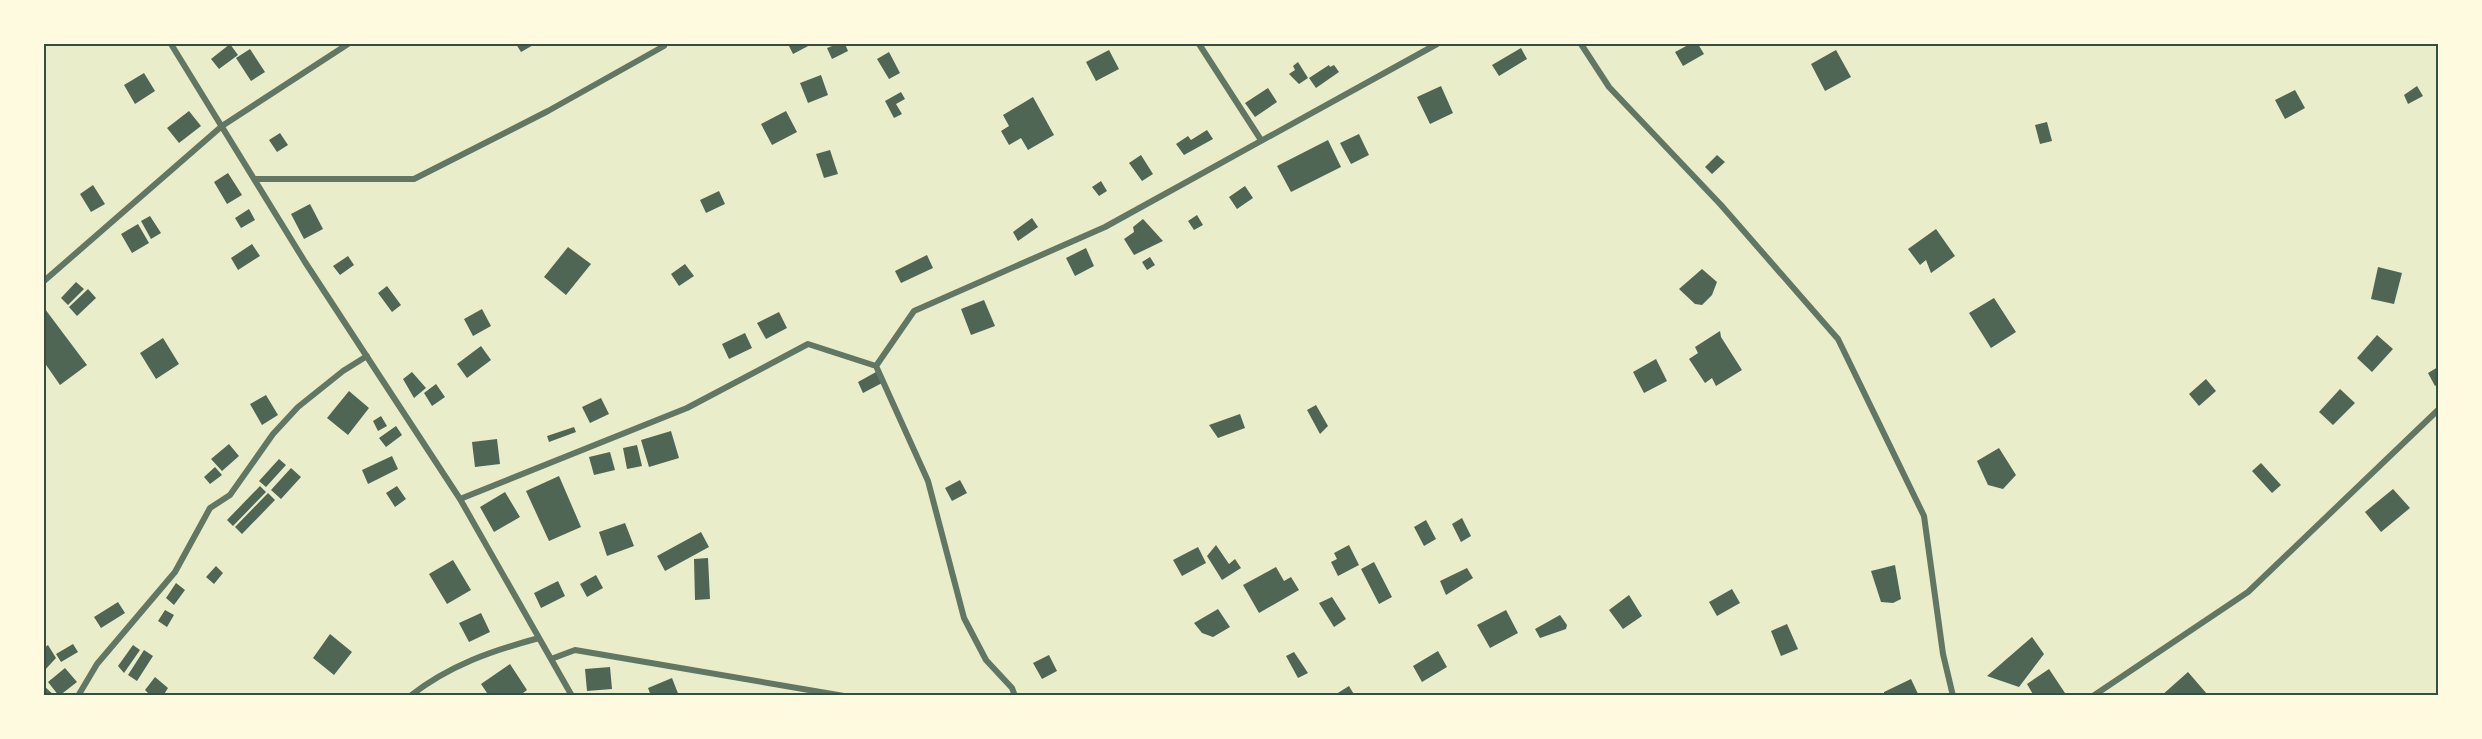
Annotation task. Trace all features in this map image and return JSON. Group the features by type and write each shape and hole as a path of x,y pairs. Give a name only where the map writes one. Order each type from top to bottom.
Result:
{"street":[{"path":"171,44 367,356 460,499 572,696"},
{"path":"44,281 222,126 348,44"},
{"path":"1199,44 1261,140"},
{"path":"876,366 914,311 1105,227 1437,44"},
{"path":"1581,44 1609,87 1722,205 1838,339 1924,516 1943,654 1953,696"},
{"path":"255,179 414,179 548,111 664,46"},
{"path":"460,499 687,408 808,344 876,366 928,481 964,618 986,660 1012,688 1015,696"},
{"path":"78,696 97,664 175,572 210,508 230,495 273,434 298,407 367,356"},
{"path":"2093,696 2248,592 2439,410"},
{"path":"410,696 437,675 494,650 539,638"},
{"path":"551,659 575,650 844,696"}],"building":[{"path":"230,44 238,55 219,69 211,59"},
{"path":"516,44 535,44 521,52"},
{"path":"788,44 812,44 793,54"},
{"path":"845,44 848,51 832,59 827,48"},
{"path":"1690,44 1698,44 1704,54 1683,66 1675,52"},
{"path":"1521,48 1527,59 1499,76 1492,65"},
{"path":"250,49 265,72 251,81 236,58"},
{"path":"1109,50 1119,69 1096,81 1086,62"},
{"path":"1836,50 1851,77 1825,91 1811,64"},
{"path":"889,52 900,73 889,79 877,59"},
{"path":"1298,62 1308,78 1299,84 1289,74 1295,70 1293,66"},
{"path":"1329,65 1330,67 1334,65 1339,72 1316,88 1309,78"},
{"path":"144,73 155,91 135,104 124,85"},
{"path":"821,75 828,95 808,103 800,83"},
{"path":"1441,86 1453,113 1430,124 1417,97"},
{"path":"2417,86 2423,96 2408,104 2404,95"},
{"path":"1268,88 1277,102 1255,117 1245,103"},
{"path":"2295,90 2305,108 2285,119 2275,100"},
{"path":"901,92 905,99 896,104 902,114 894,118 885,101"},
{"path":"1033,97 1054,135 1028,150 1021,138 1009,145 1001,131 1009,126 1003,115"},
{"path":"189,111 201,126 179,143 167,128"},
{"path":"786,111 797,132 772,145 761,124"},
{"path":"2047,122 2052,141 2040,144 2035,125"},
{"path":"1207,130 1213,139 1184,155 1176,144 1188,136 1191,140"},
{"path":"280,133 288,145 277,152 269,140"},
{"path":"1359,134 1369,155 1351,164 1340,143"},
{"path":"1328,140 1341,167 1291,192 1277,166"},
{"path":"830,150 838,174 824,178 816,154"},
{"path":"1141,155 1153,174 1142,181 1129,163"},
{"path":"1717,155 1725,162 1712,174 1705,167"},
{"path":"228,173 242,195 227,204 214,182"},
{"path":"1101,181 1107,191 1099,196 1092,187"},
{"path":"93,185 105,204 91,212 80,194"},
{"path":"1245,186 1253,198 1237,209 1229,197"},
{"path":"719,191 725,204 706,213 700,200"},
{"path":"310,204 323,229 304,239 291,214"},
{"path":"249,209 255,220 241,228 235,218"},
{"path":"1197,215 1203,225 1194,230 1188,221"},
{"path":"150,216 161,233 151,239 141,221"},
{"path":"1032,218 1038,227 1018,241 1013,232"},
{"path":"1143,219 1163,241 1134,255 1124,239 1134,232 1133,227"},
{"path":"138,224 149,243 132,253 121,234"},
{"path":"1936,229 1955,256 1931,273 1926,260 1920,265 1908,249"},
{"path":"252,244 260,256 238,270 231,258"},
{"path":"568,247 591,264 566,295 544,277"},
{"path":"1086,248 1094,266 1075,276 1066,258"},
{"path":"927,255 933,268 901,283 895,271"},
{"path":"348,256 354,265 340,275 333,266"},
{"path":"1150,257 1155,265 1147,270 1142,262"},
{"path":"685,264 694,276 679,286 671,274"},
{"path":"2378,267 2402,273 2394,304 2371,299"},
{"path":"1702,269 1717,282 1712,295 1702,305 1695,304 1679,289"},
{"path":"76,282 84,289 68,305 61,298"},
{"path":"387,286 401,305 392,312 378,293"},
{"path":"88,289 96,298 77,316 69,307"},
{"path":"1994,298 2016,332 1991,348 1969,313"},
{"path":"984,300 995,326 971,335 961,309"},
{"path":"45,309 87,365 60,385 44,362"},
{"path":"482,309 491,326 473,336 464,319"},
{"path":"779,312 787,328 766,339 757,323"},
{"path":"1720,331 1721,337 1742,370 1716,386 1712,378 1705,383 1689,359 1698,353 1695,347"},
{"path":"745,333 752,348 729,359 722,344"},
{"path":"2377,335 2393,349 2372,372 2357,358"},
{"path":"163,338 179,364 156,379 140,353"},
{"path":"481,346 491,360 467,378 457,364"},
{"path":"1656,359 1667,381 1644,393 1633,372"},
{"path":"2438,367 2438,384 2435,386 2428,373"},
{"path":"412,372 426,388 414,398 403,379"},
{"path":"876,372 882,383 863,393 858,382"},
{"path":"2206,379 2216,391 2199,406 2189,394"},
{"path":"436,384 445,397 432,406 424,393"},
{"path":"2340,389 2355,403 2333,425 2319,412"},
{"path":"349,391 369,408 348,435 327,418"},
{"path":"266,395 278,415 262,425 250,404"},
{"path":"601,398 609,414 590,423 582,407"},
{"path":"1316,405 1328,426 1320,434 1307,410"},
{"path":"1240,414 1245,428 1218,438 1209,425"},
{"path":"381,416 387,426 378,431 373,421"},
{"path":"396,426 402,435 386,447 379,438"},
{"path":"574,427 576,432 549,442 547,436"},
{"path":"671,431 679,458 649,467 641,440"},
{"path":"497,439 500,464 475,467 472,442"},
{"path":"229,444 239,456 222,471 211,459"},
{"path":"637,445 642,466 627,469 623,448"},
{"path":"1999,448 2016,475 2003,489 1988,485 1977,461"},
{"path":"610,452 615,470 594,475 589,457"},
{"path":"392,456 398,469 368,484 362,470"},
{"path":"279,459 286,465 266,487 259,481"},
{"path":"2261,463 2281,485 2272,493 2252,471"},
{"path":"215,467 222,475 210,484 204,477"},
{"path":"291,468 301,477 281,499 271,490"},
{"path":"559,476 581,527 549,541 526,491"},
{"path":"960,480 967,493 952,501 945,488"},
{"path":"260,486 266,492 233,526 227,520"},
{"path":"397,486 406,499 395,507 386,493"},
{"path":"2393,489 2410,508 2381,532 2365,512"},
{"path":"505,492 520,517 494,532 480,507"},
{"path":"268,493 275,500 242,534 235,527"},
{"path":"1462,518 1471,536 1461,542 1452,524"},
{"path":"1426,520 1436,539 1424,546 1414,527"},
{"path":"625,523 634,546 607,556 599,532"},
{"path":"701,532 709,547 665,571 657,556"},
{"path":"1216,545 1229,564 1235,559 1241,568 1222,580 1207,556"},
{"path":"1349,545 1359,565 1338,576 1331,562 1337,559 1334,553"},
{"path":"1198,547 1206,563 1182,576 1173,560"},
{"path":"708,558 710,599 695,600 694,559"},
{"path":"453,560 471,590 447,604 429,574"},
{"path":"1374,562 1392,597 1379,604 1361,569"},
{"path":"1895,565 1901,599 1893,603 1881,602 1871,571"},
{"path":"216,566 223,573 214,584 206,577"},
{"path":"1276,567 1284,581 1291,577 1299,590 1259,613 1243,585"},
{"path":"1467,568 1473,578 1446,595 1440,581"},
{"path":"596,575 603,588 587,597 580,584"},
{"path":"558,581 565,596 541,608 534,593"},
{"path":"176,583 185,590 174,605 166,598"},
{"path":"1732,589 1740,603 1717,616 1709,602"},
{"path":"1629,595 1642,616 1623,629 1609,610"},
{"path":"1332,597 1346,619 1334,627 1319,603"},
{"path":"118,602 125,613 101,628 94,617"},
{"path":"1218,609 1230,627 1213,637 1202,633 1194,623"},
{"path":"165,610 174,615 167,627 158,621"},
{"path":"1506,610 1518,633 1490,648 1477,625"},
{"path":"481,613 490,632 469,642 459,623"},
{"path":"1560,615 1567,625 1566,629 1540,638 1535,629"},
{"path":"1787,624 1798,649 1781,656 1771,631"},
{"path":"330,634 352,652 334,675 313,658"},
{"path":"2032,637 2044,654 2019,687 1987,676"},
{"path":"73,644 78,652 61,662 56,654"},
{"path":"48,645 56,658 44,671 44,648"},
{"path":"133,645 140,650 124,673 118,666"},
{"path":"144,650 153,656 137,681 128,675"},
{"path":"1438,651 1447,667 1422,682 1413,666"},
{"path":"1294,652 1308,673 1298,678 1286,656"},
{"path":"1049,655 1057,671 1042,679 1033,663"},
{"path":"510,664 527,690 519,696 489,696 481,684"},
{"path":"610,667 612,689 587,691 585,669"},
{"path":"65,668 77,682 59,696 48,682"},
{"path":"2049,669 2067,696 2034,696 2027,684"},
{"path":"2188,672 2207,694 2205,696 2161,696"},
{"path":"155,677 168,688 163,696 151,696 145,690"},
{"path":"672,678 679,696 651,696 648,688"},
{"path":"1911,679 1919,696 1884,696 1884,692"},
{"path":"44,686 55,696 44,696"},
{"path":"1349,686 1355,696 1333,696"}]}
